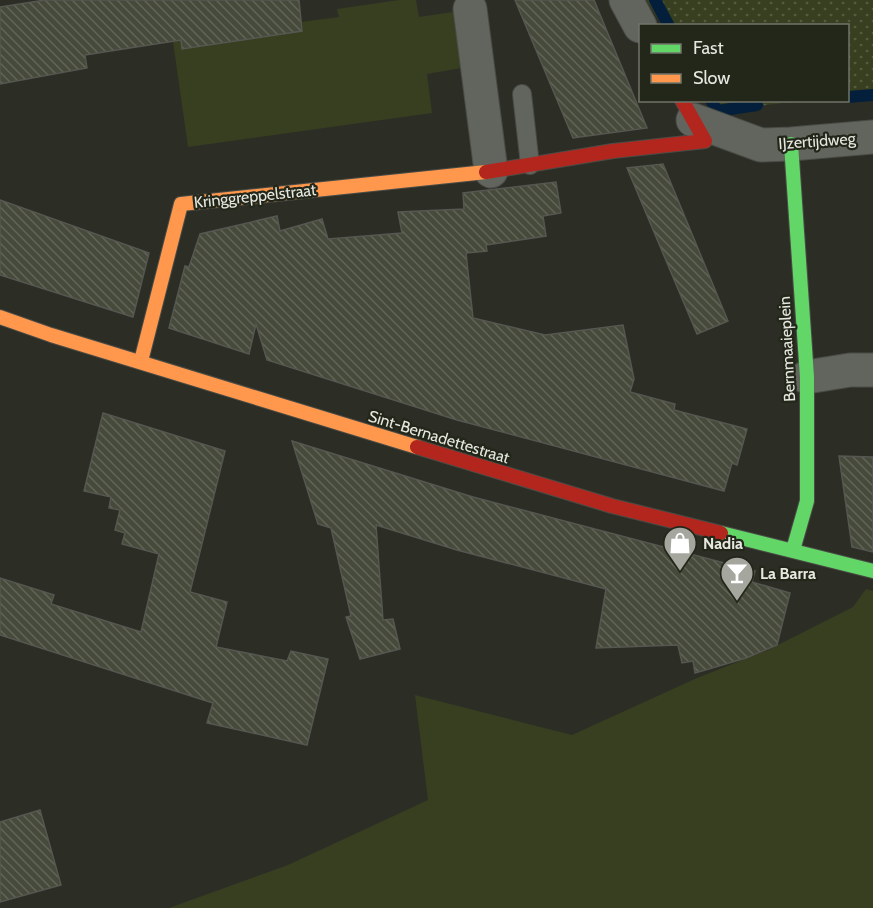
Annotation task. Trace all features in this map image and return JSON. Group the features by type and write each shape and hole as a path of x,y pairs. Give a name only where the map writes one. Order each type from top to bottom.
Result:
{"street":[{"path":"626,0 639,24"},
{"path":"470,9 490,171"},
{"name":"Kringgreppelstraat","path":"141,361 181,204 530,165 613,151 693,121"},
{"name":"IJzertijdweg","path":"693,121 761,145 873,136"},
{"name":"Bernmaaieplein","path":"791,144 807,377 807,501 793,550"},
{"name":"Sint-Bernadettestraat","path":"0,317 51,335 141,361 396,442 612,506 873,571"},
{"path":"807,377 850,370 873,370"}],"lane":[{"path":"522,94 530,165"}],"green space":[{"path":"399,0 416,0 419,17 453,12 461,68 427,74 432,113 188,147 173,42 181,40 182,49 302,31 301,22 339,17 337,9"},
{"path":"646,0 873,0 873,95 849,97 849,24 661,24"},
{"path":"711,102 792,102 717,111"},
{"path":"866,589 873,591 873,908 169,908 288,865 428,800 415,695 572,735 697,678 768,650 853,607"}],"building":[{"path":"45,0 299,0 302,31 182,49 181,40 85,55 87,68 0,84 0,7"},
{"path":"515,0 594,0 647,128 573,138"},
{"path":"663,164 728,321 697,334 627,168"},
{"path":"556,182 561,213 543,216 546,236 486,245 487,251 466,253 473,318 545,335 623,325 634,379 630,392 675,404 674,410 747,429 737,465 732,463 724,491 457,420 267,360 256,324 249,354 169,328 185,266 189,267 200,234 277,216 280,231 322,219 328,239 402,233 398,212 464,209 463,193"},
{"path":"0,200 149,253 133,317 0,275"},
{"path":"103,413 225,451 190,592 227,602 216,647 287,661 291,651 328,659 307,745 207,723 213,703 0,635 0,578 54,595 51,604 141,632 159,554 122,544 125,533 115,530 120,510 109,508 111,497 84,491"},
{"path":"292,441 473,497 755,571 752,582 790,593 777,645 746,658 695,673 693,661 682,663 678,645 596,648 606,589 457,550 376,525 383,620 393,619 400,649 360,659 346,617 351,616 331,528 318,524"},
{"path":"839,456 873,457 873,552 852,547"},
{"path":"40,810 61,885 0,902 0,822"}],"waterway":[{"path":"655,0 668,24"},
{"path":"849,97 873,95"},
{"path":"712,102 717,111 757,105"}],"traffic: fast":[{"path":"791,144 807,377 807,501 793,550"},
{"path":"721,533 873,571"}],"traffic: slow":[{"path":"141,361 181,204 486,172"},
{"path":"0,317 51,335 417,447"}],"traffic: jam":[{"path":"486,172 613,151 705,141 683,102"},
{"path":"417,447 612,506 721,533"}],"place":[{"name":"Nadia","path":"680,572"},
{"name":"La Barra","path":"737,602"}]}
